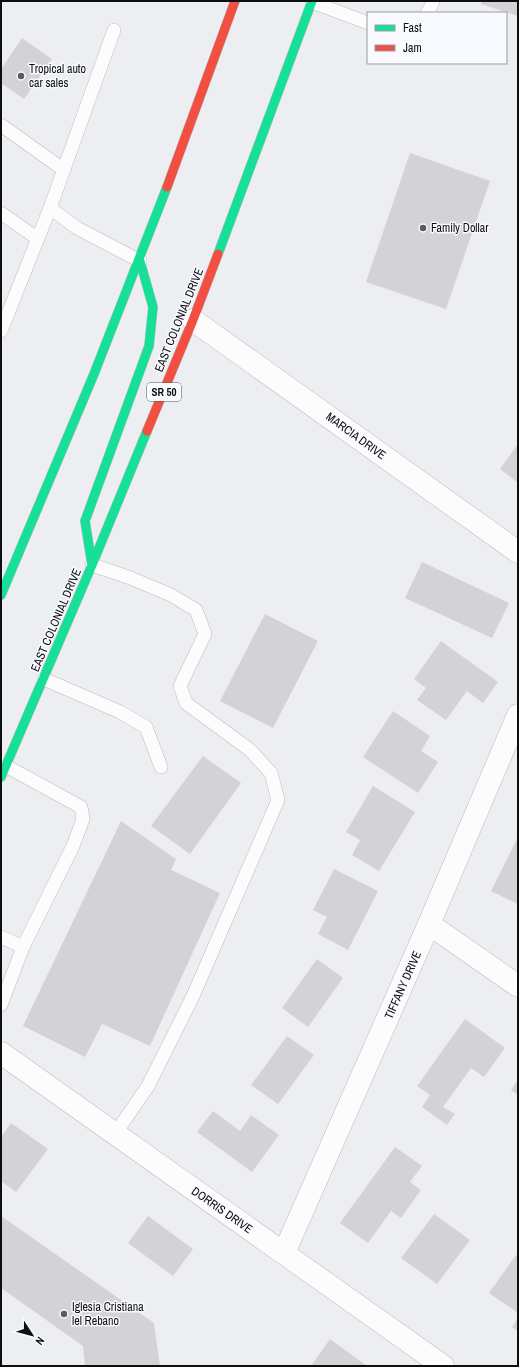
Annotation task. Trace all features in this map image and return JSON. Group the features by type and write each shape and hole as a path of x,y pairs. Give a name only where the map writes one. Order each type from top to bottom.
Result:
{"highway":[{"path":"1,595 44,495 140,261 235,1"},
{"name":"EAST COLONIAL DRIVE","path":"4,771 92,565 193,320 312,2"},
{"path":"92,565 85,521 149,346 153,307 140,261"}],"street":[{"name":"MARCIA DRIVE","path":"193,320 518,552"},
{"name":"TIFFANY DRIVE","path":"284,1253 430,924 518,716"},
{"path":"430,924 518,986"},
{"name":"DORRIS DRIVE","path":"1,1053 443,1366"}],"lane":[{"path":"428,12 433,1"},
{"path":"312,2 367,22"},
{"path":"1,331 50,208 114,30"},
{"path":"1,125 64,170"},
{"path":"50,208 77,228 140,261"},
{"path":"1,213 38,239"},
{"path":"92,565 128,577 171,595 196,610 205,634 180,686 186,703 250,750 271,773 278,800 192,996 148,1086 115,1134"},
{"path":"44,679 120,712 146,727 160,767"},
{"path":"1,1005 23,948 73,846 83,819 81,807 4,771"},
{"path":"1,937 23,948"}],"building":[{"path":"482,1 518,1 518,16 507,12 481,4"},
{"name":"Tropical auto car sales","path":"22,38 52,59 24,99 1,83 1,69"},
{"path":"410,153 490,181 446,309 366,282"},
{"path":"518,444 518,483 500,469"},
{"path":"422,562 509,603 492,638 405,598"},
{"path":"265,614 318,641 273,728 220,701"},
{"path":"441,641 498,682 483,703 467,691 446,720 417,700 426,688 414,679"},
{"path":"393,711 430,736 421,751 438,762 418,793 363,757"},
{"path":"203,756 241,783 190,854 151,826"},
{"path":"373,786 415,812 379,871 352,855 360,840 346,832"},
{"path":"121,821 176,859 171,870 220,893 150,1046 102,1024 85,1057 23,1026"},
{"path":"518,837 518,904 491,891"},
{"path":"334,869 378,891 348,950 318,934 327,917 313,910"},
{"path":"317,959 343,978 308,1027 282,1008"},
{"path":"465,1019 505,1048 484,1077 471,1068 443,1107 455,1114 447,1125 422,1107 430,1095 417,1086"},
{"path":"287,1036 314,1055 278,1104 251,1085"},
{"path":"518,1080 518,1095 511,1090"},
{"path":"213,1111 240,1131 251,1115 279,1135 252,1172 197,1132"},
{"path":"11,1123 48,1149 16,1192 1,1181 1,1137"},
{"path":"395,1147 422,1166 410,1182 421,1190 401,1218 391,1211 368,1243 340,1223"},
{"path":"434,1214 470,1240 437,1284 401,1258"},
{"path":"1,1216 154,1323 160,1366 85,1366 83,1346 1,1288"},
{"path":"148,1216 193,1249 173,1276 128,1243"},
{"path":"516,1255 518,1256 518,1313 489,1293"},
{"path":"518,1318 518,1331 512,1327"},
{"path":"330,1339 367,1366 311,1366"}],"traffic: fast":[{"path":"218,254 312,1"},
{"path":"1,595 94,374 167,187"},
{"path":"92,565 85,521 149,346 153,307 140,261"},
{"path":"1,777 92,565 147,431"}],"traffic: jam":[{"path":"167,187 235,1"},
{"path":"147,431 193,320 218,254"}],"place":[{"name":"Tropical auto car sales","path":"21,76"},
{"name":"Family Dollar","path":"423,228"},
{"name":"Iglesia Cristiana lel Rebano","path":"64,1314"}]}
